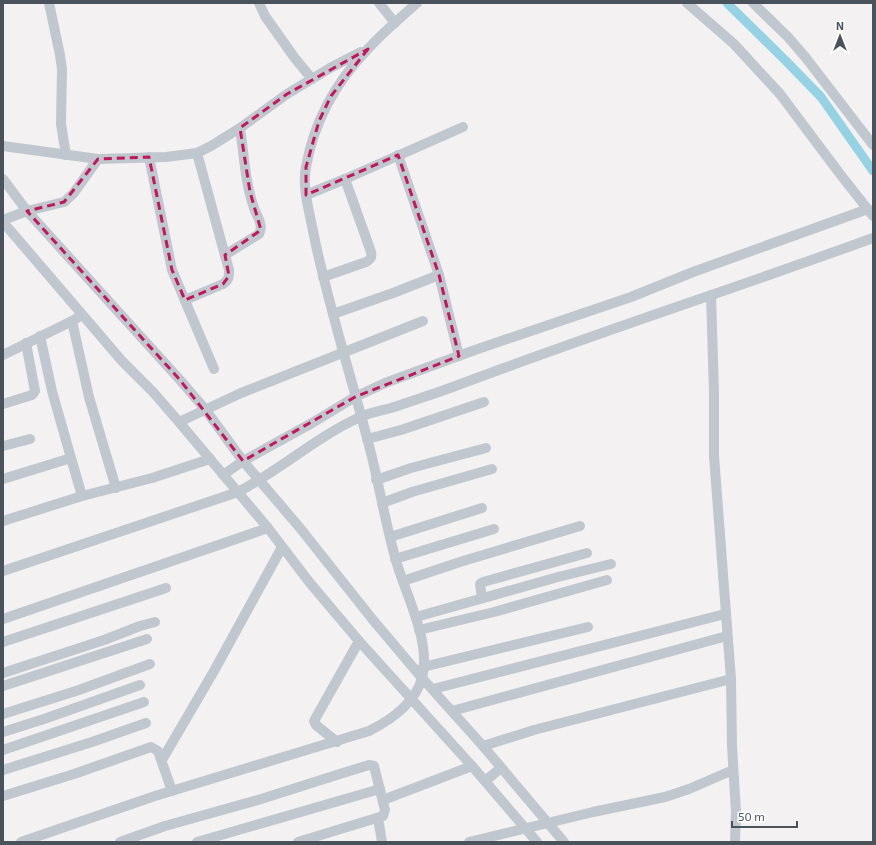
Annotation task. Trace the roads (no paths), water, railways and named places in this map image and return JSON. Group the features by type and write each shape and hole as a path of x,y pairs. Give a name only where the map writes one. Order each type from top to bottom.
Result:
{"street":[{"path":"49,3 62,69 62,124 66,155"},
{"path":"259,3 259,7 269,22 312,80"},
{"path":"379,3 396,23"},
{"path":"21,842 172,791 369,731 394,716 418,688 422,678 423,666 420,630 395,559 367,439 323,277 306,195 305,178 306,167 319,121 331,96 348,71 368,49 417,3"},
{"path":"223,475 355,397 385,383 631,297 693,272 871,213 780,94 738,48 687,3"},
{"path":"753,3 788,36 873,145"},
{"path":"3,146 98,160 180,156 197,153 240,128 287,94 368,49"},
{"path":"306,195 463,127"},
{"path":"225,255 259,234 261,230 250,192 240,128"},
{"path":"185,300 223,284 228,280 229,276 229,270 197,153"},
{"path":"398,155 439,275 459,356"},
{"path":"149,158 172,270 214,369"},
{"path":"98,160 73,194 64,202 27,211 3,221 122,361 153,392 179,422 268,528 310,583 359,641 472,766 537,842"},
{"path":"3,179 27,211 205,409 243,462 345,586 422,678 483,746 564,842"},
{"path":"323,277 366,262 370,260 372,256 345,179"},
{"path":"3,571 238,492 260,481 307,447 342,426 361,417 437,393 488,373 777,273 873,238"},
{"path":"333,314 439,275"},
{"path":"711,295 714,456 731,680 733,770 736,812 735,842"},
{"path":"3,355 82,315"},
{"path":"72,321 89,397 116,488"},
{"path":"179,422 242,393 423,321"},
{"path":"40,336 52,391 82,496"},
{"path":"3,404 32,394 35,391 26,343"},
{"path":"367,439 401,430 484,402"},
{"path":"3,446 30,439"},
{"path":"376,480 411,468 486,448"},
{"path":"3,479 71,458"},
{"path":"3,521 82,496 180,470 210,459"},
{"path":"382,502 492,469"},
{"path":"390,537 482,508"},
{"path":"403,581 469,559 580,526"},
{"path":"3,619 268,528"},
{"path":"395,559 494,528"},
{"path":"162,760 214,671 282,547"},
{"path":"482,598 479,587 483,582 587,553"},
{"path":"416,617 611,564"},
{"path":"420,630 494,612 607,580"},
{"path":"3,642 166,588"},
{"path":"433,689 725,614"},
{"path":"3,673 104,640 140,626 156,622"},
{"path":"423,666 588,627"},
{"path":"452,711 727,636"},
{"path":"3,686 147,639"},
{"path":"337,742 316,725 314,721 359,641"},
{"path":"3,714 76,691 150,664"},
{"path":"483,746 534,730 731,680"},
{"path":"3,732 140,685"},
{"path":"3,750 144,702"},
{"path":"3,770 146,723"},
{"path":"3,796 93,768 151,747 158,751 172,791"},
{"path":"120,842 165,826 258,800 370,765 374,766 383,800 385,813 383,816 298,842"},
{"path":"383,800 472,766"},
{"path":"485,781 501,768"},
{"path":"469,842 527,829 548,822 665,797 690,789 733,770"},
{"path":"197,842 380,789"},
{"path":"378,818 382,842"}],"waterway":[{"path":"727,3 821,97 873,171"}]}
